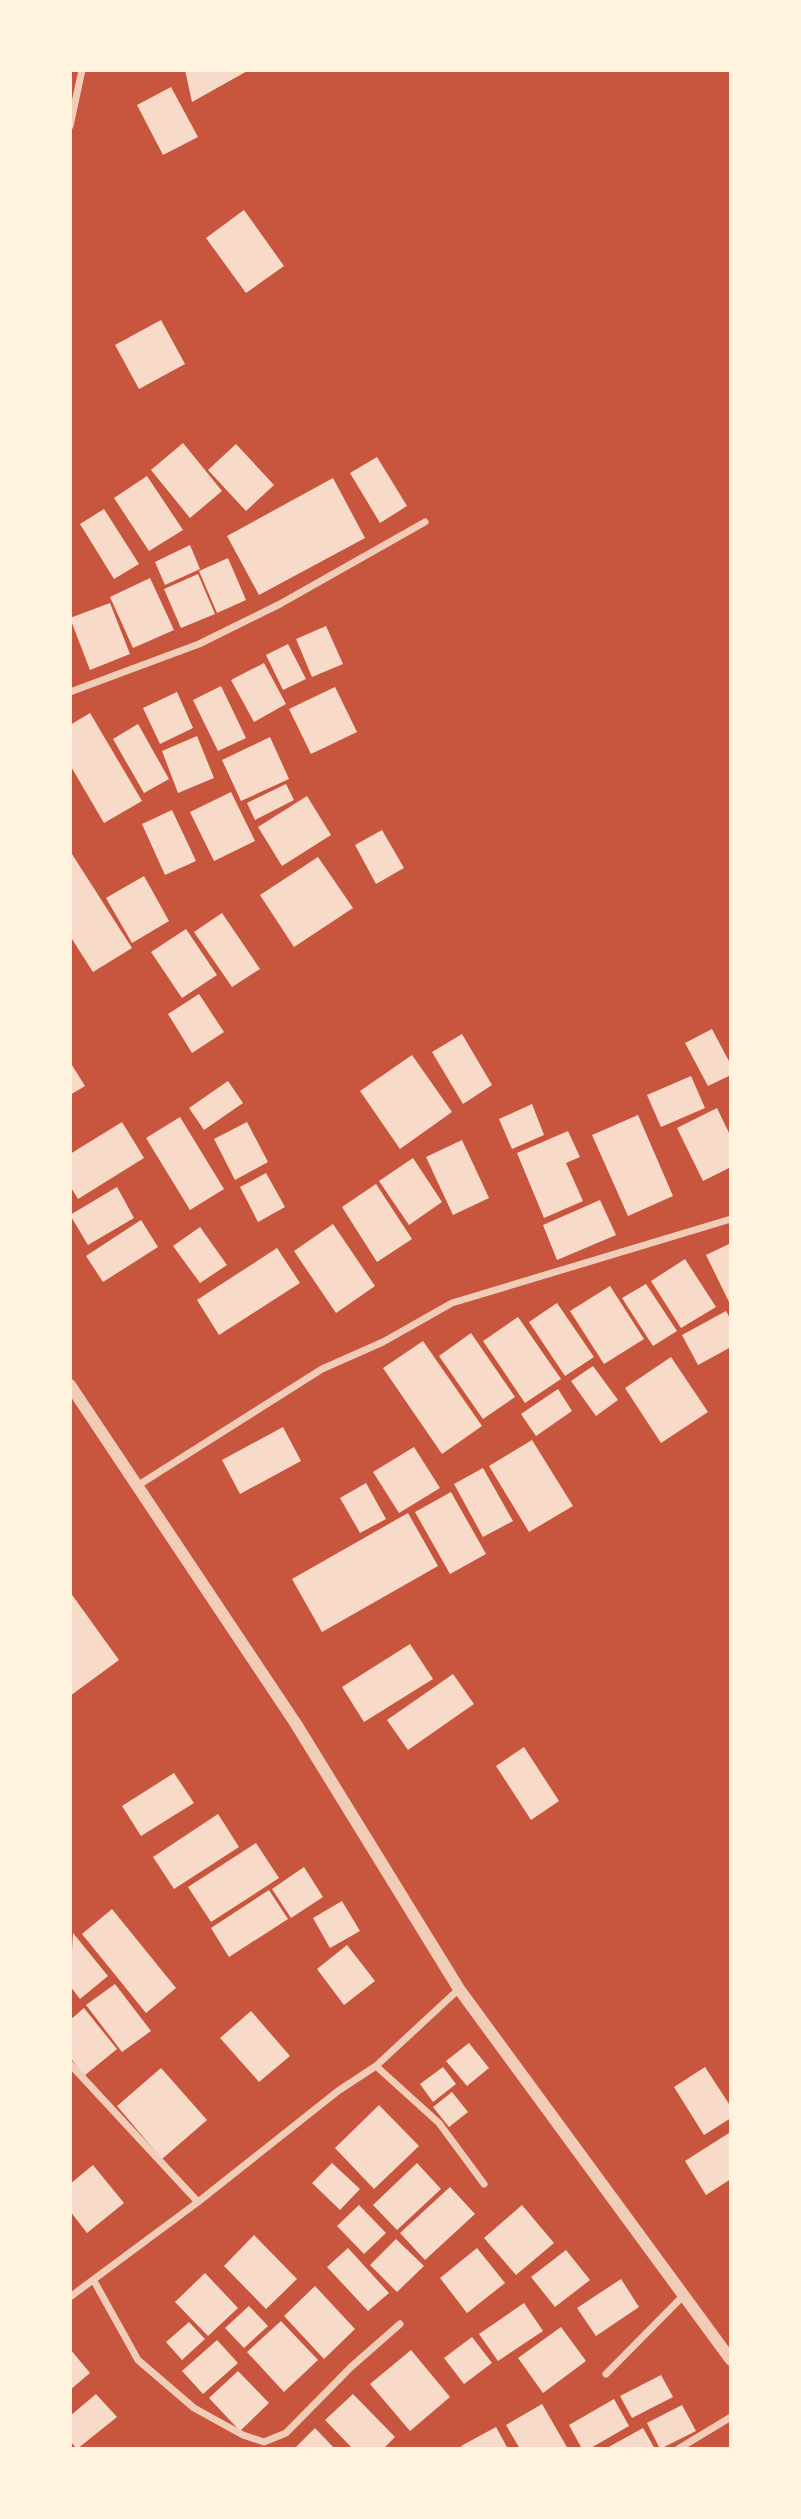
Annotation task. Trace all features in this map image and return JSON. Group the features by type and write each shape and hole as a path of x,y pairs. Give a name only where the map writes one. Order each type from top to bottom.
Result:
{"street":[{"path":"70,126 82,70"},
{"path":"70,692 199,644 280,604 425,522"},
{"path":"137,1487 323,1369 383,1342 452,1303 731,1219"},
{"path":"70,1385 296,1724 459,1989 731,2360"},
{"path":"70,2297 198,2202 338,2091 376,2066 459,1989"},
{"path":"70,2064 198,2202"},
{"path":"376,2066 439,2123 484,2184"},
{"path":"94,2281 138,2360 194,2408 243,2435 264,2442 286,2433 351,2367 400,2324"},
{"path":"606,2374 684,2295"},
{"path":"678,2449 731,2417"}],"building":[{"path":"185,70 249,70 192,102"},
{"path":"171,87 198,137 163,155 137,105"},
{"path":"244,210 284,266 246,293 206,238"},
{"path":"161,320 185,364 139,389 115,345"},
{"path":"183,443 222,491 190,518 151,470"},
{"path":"236,444 274,485 246,511 208,470"},
{"path":"377,457 407,506 380,523 350,473"},
{"path":"147,476 183,530 149,551 114,498"},
{"path":"333,478 365,538 259,595 227,536"},
{"path":"104,509 139,564 114,579 80,524"},
{"path":"190,545 200,569 165,585 155,562"},
{"path":"228,558 246,600 217,613 199,571"},
{"path":"198,574 215,614 181,628 164,589"},
{"path":"150,578 174,630 133,648 110,597"},
{"path":"110,603 130,654 90,670 70,618"},
{"path":"326,626 343,664 312,677 296,639"},
{"path":"288,644 306,679 283,690 266,655"},
{"path":"264,663 286,704 254,722 231,680"},
{"path":"221,686 246,738 218,751 193,700"},
{"path":"335,687 357,732 311,754 289,709"},
{"path":"177,692 193,728 160,744 143,708"},
{"path":"90,713 142,801 104,823 70,765 70,725"},
{"path":"138,724 169,779 144,793 113,739"},
{"path":"197,736 214,778 178,793 162,751"},
{"path":"270,737 289,779 241,801 222,760"},
{"path":"286,784 294,800 255,820 247,803"},
{"path":"231,792 255,841 214,861 190,812"},
{"path":"307,796 331,835 282,866 258,827"},
{"path":"172,810 196,861 165,875 142,824"},
{"path":"382,830 404,868 376,884 355,845"},
{"path":"70,851 132,948 93,972 70,936"},
{"path":"318,857 353,908 294,947 260,895"},
{"path":"144,876 169,921 132,943 106,898"},
{"path":"222,913 260,969 232,987 194,932"},
{"path":"186,929 217,975 182,998 151,952"},
{"path":"199,994 224,1032 192,1053 168,1014"},
{"path":"712,1029 731,1065 731,1075 708,1086 685,1043"},
{"path":"462,1034 492,1085 463,1104 432,1052"},
{"path":"412,1055 452,1112 400,1149 360,1091"},
{"path":"70,1062 85,1086 70,1095"},
{"path":"691,1076 705,1108 661,1127 647,1095"},
{"path":"228,1081 243,1103 204,1130 189,1108"},
{"path":"532,1104 544,1135 512,1149 499,1119"},
{"path":"717,1108 731,1137 731,1167 703,1181 677,1128"},
{"path":"638,1115 673,1196 628,1216 592,1135"},
{"path":"180,1117 224,1189 190,1210 146,1138"},
{"path":"122,1122 144,1158 78,1199 70,1186 70,1154"},
{"path":"247,1122 268,1162 235,1180 214,1139"},
{"path":"568,1131 580,1157 566,1163 583,1201 544,1218 517,1153"},
{"path":"462,1140 489,1198 453,1215 426,1157"},
{"path":"413,1158 442,1202 409,1225 379,1181"},
{"path":"266,1173 285,1207 258,1222 240,1187"},
{"path":"376,1184 412,1239 377,1262 342,1207"},
{"path":"117,1187 134,1218 88,1245 70,1215"},
{"path":"600,1200 616,1235 557,1260 543,1225"},
{"path":"141,1220 158,1247 103,1282 86,1256"},
{"path":"333,1224 375,1286 336,1313 294,1251"},
{"path":"200,1227 227,1265 200,1283 173,1246"},
{"path":"731,1243 731,1301 729,1302 706,1255"},
{"path":"277,1248 300,1283 219,1335 197,1300"},
{"path":"685,1259 716,1307 681,1328 651,1281"},
{"path":"646,1284 677,1331 653,1346 622,1298"},
{"path":"610,1286 644,1339 604,1364 570,1311"},
{"path":"557,1303 594,1357 565,1376 529,1322"},
{"path":"726,1311 731,1320 731,1347 698,1365 682,1335"},
{"path":"518,1317 561,1379 525,1403 483,1341"},
{"path":"471,1333 515,1397 483,1419 439,1356"},
{"path":"423,1341 482,1426 442,1454 383,1368"},
{"path":"671,1357 708,1412 661,1443 625,1388"},
{"path":"593,1366 618,1400 596,1416 571,1381"},
{"path":"558,1389 572,1411 536,1436 521,1414"},
{"path":"283,1427 301,1461 240,1494 222,1460"},
{"path":"532,1440 573,1506 529,1532 489,1466"},
{"path":"414,1447 440,1488 399,1513 373,1472"},
{"path":"483,1468 513,1521 483,1537 454,1484"},
{"path":"366,1483 386,1519 360,1533 340,1498"},
{"path":"451,1492 486,1554 450,1574 415,1512"},
{"path":"408,1513 438,1566 322,1632 292,1579"},
{"path":"70,1592 119,1660 70,1696"},
{"path":"410,1644 433,1679 364,1722 342,1687"},
{"path":"453,1674 474,1704 408,1750 387,1720"},
{"path":"524,1747 559,1801 531,1820 496,1766"},
{"path":"174,1773 194,1803 141,1836 122,1806"},
{"path":"218,1814 239,1847 174,1889 153,1857"},
{"path":"256,1843 279,1878 211,1922 188,1887"},
{"path":"304,1867 323,1897 291,1918 272,1889"},
{"path":"269,1890 288,1919 229,1957 211,1928"},
{"path":"342,1901 360,1931 330,1948 313,1918"},
{"path":"112,1909 176,1988 146,2013 82,1934"},
{"path":"73,1933 108,1976 80,1999 70,1986"},
{"path":"347,1945 375,1981 344,2005 317,1969"},
{"path":"115,1984 151,2031 122,2052 86,2005"},
{"path":"84,2008 117,2049 84,2076 70,2057 70,2020"},
{"path":"251,2011 290,2056 259,2082 220,2038"},
{"path":"469,2043 489,2068 467,2086 446,2061"},
{"path":"443,2067 456,2084 433,2102 420,2084"},
{"path":"705,2067 731,2107 731,2118 704,2135 674,2087"},
{"path":"161,2068 207,2120 162,2159 117,2106"},
{"path":"452,2092 468,2112 449,2127 433,2107"},
{"path":"379,2105 419,2146 374,2189 335,2148"},
{"path":"729,2133 731,2179 706,2195 685,2161"},
{"path":"332,2163 360,2189 340,2210 312,2183"},
{"path":"417,2163 441,2189 397,2230 373,2205"},
{"path":"93,2165 124,2203 87,2233 70,2211 70,2184"},
{"path":"450,2187 475,2214 425,2260 400,2233"},
{"path":"359,2205 386,2233 364,2254 337,2226"},
{"path":"522,2205 554,2243 516,2275 484,2238"},
{"path":"254,2235 297,2279 266,2309 224,2266"},
{"path":"396,2239 424,2266 397,2292 370,2265"},
{"path":"348,2248 389,2293 368,2311 327,2267"},
{"path":"477,2248 505,2283 467,2313 440,2278"},
{"path":"566,2250 590,2280 555,2307 531,2277"},
{"path":"205,2273 238,2308 208,2336 175,2302"},
{"path":"621,2279 639,2307 596,2336 577,2308"},
{"path":"315,2286 355,2329 324,2359 284,2316"},
{"path":"524,2303 543,2331 498,2361 479,2334"},
{"path":"249,2306 268,2326 244,2348 225,2328"},
{"path":"281,2321 318,2360 284,2392 247,2352"},
{"path":"189,2322 205,2339 182,2360 166,2342"},
{"path":"561,2327 586,2361 543,2393 518,2358"},
{"path":"472,2337 492,2363 464,2384 444,2358"},
{"path":"217,2340 238,2363 203,2394 182,2371"},
{"path":"70,2349 90,2373 70,2390"},
{"path":"411,2350 450,2397 410,2431 370,2384"},
{"path":"238,2371 269,2403 240,2431 209,2398"},
{"path":"661,2375 673,2397 632,2418 620,2396"},
{"path":"96,2394 117,2417 77,2449 70,2441 70,2416"},
{"path":"353,2394 395,2437 383,2449 353,2449 325,2420"},
{"path":"614,2399 629,2426 589,2449 582,2449 569,2425"},
{"path":"542,2404 568,2449 520,2449 506,2425"},
{"path":"682,2405 696,2431 660,2449 647,2423"},
{"path":"496,2427 508,2449 463,2449 461,2446"},
{"path":"315,2428 335,2449 294,2449"},
{"path":"643,2428 655,2449 605,2449"}]}
